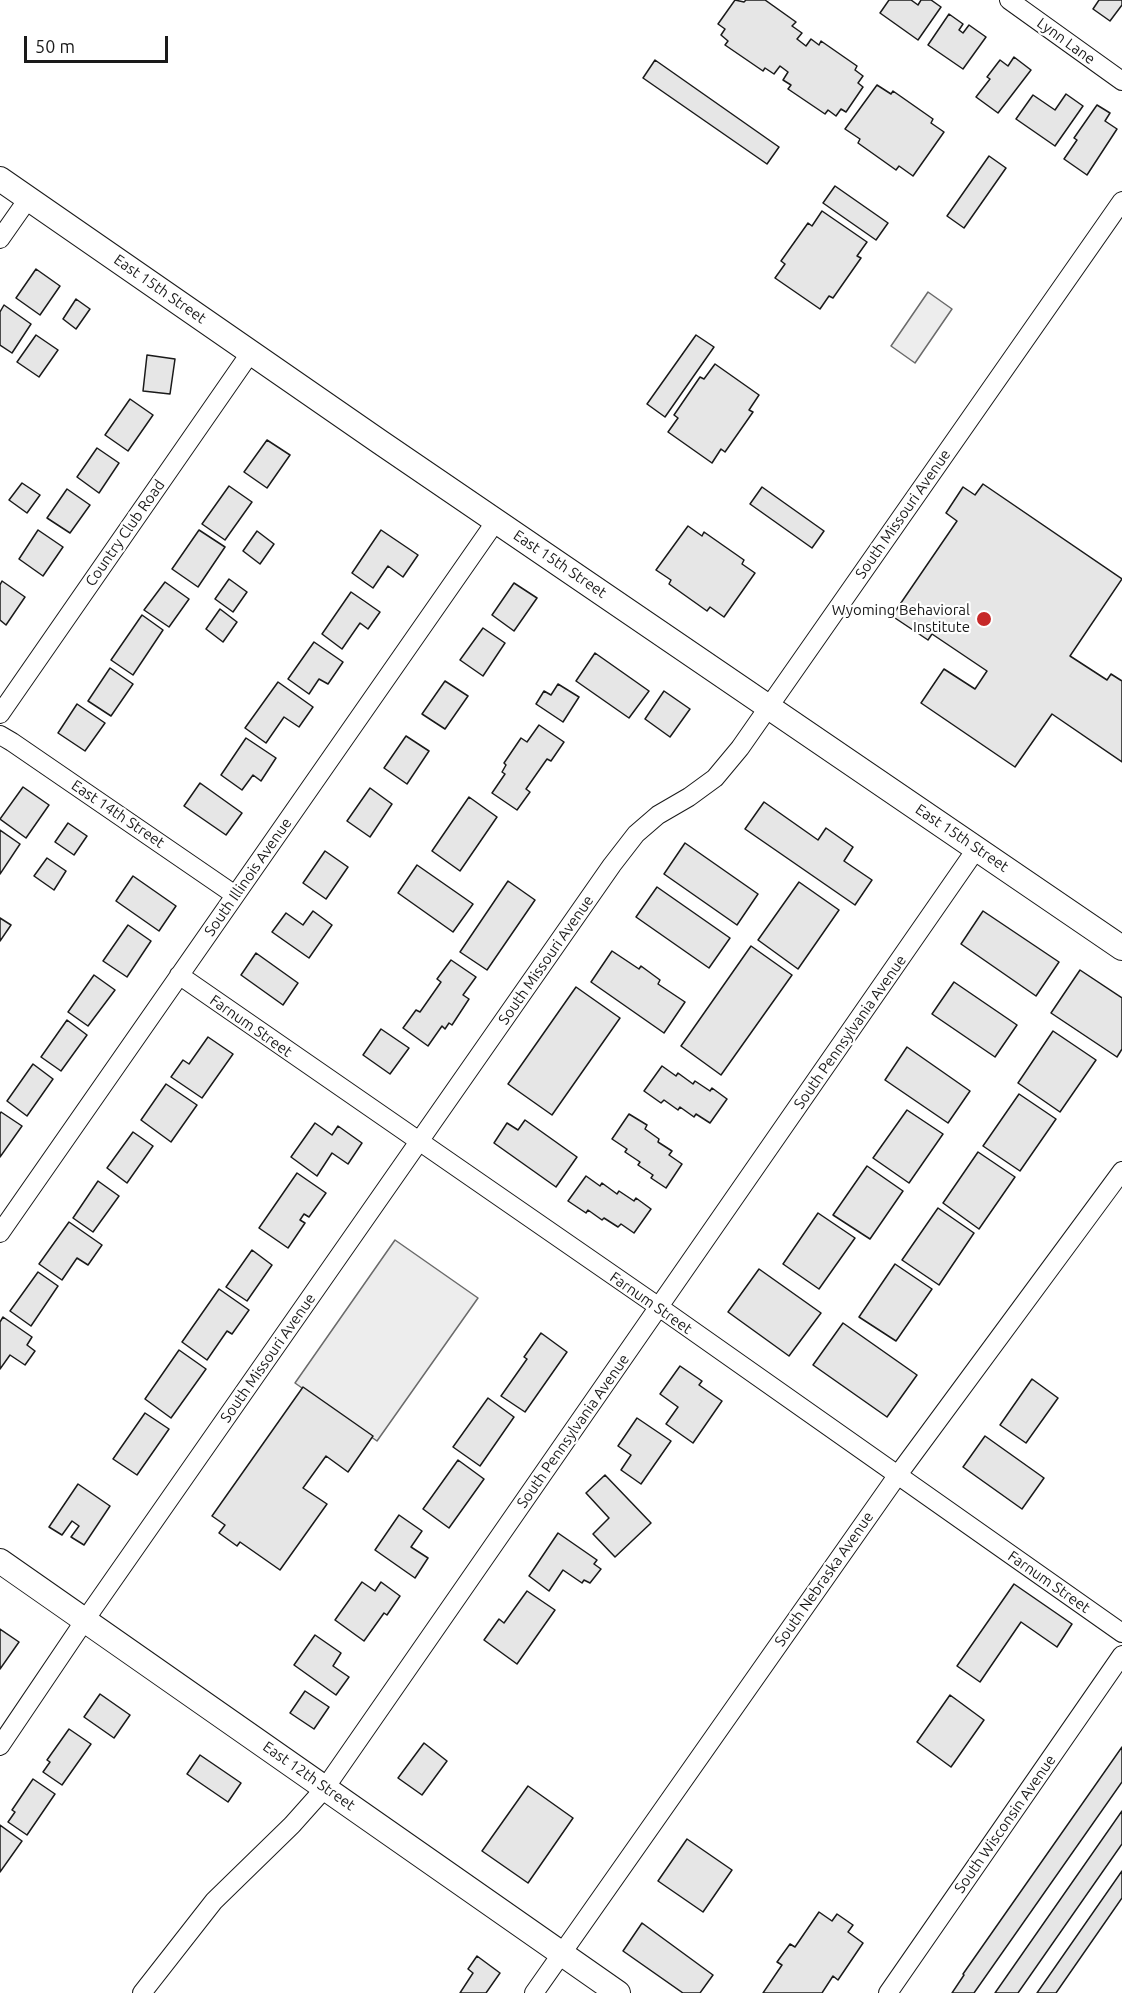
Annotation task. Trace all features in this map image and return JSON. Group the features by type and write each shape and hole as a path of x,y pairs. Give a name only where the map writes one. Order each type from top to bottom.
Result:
{"main road":[{"name":"East 15th Street","path":"0,179 1122,948"},
{"name":"East 12th Street","path":"0,1561 618,1993"}],"street":[{"name":"Lynn Lane","path":"1009,0 1122,81"},
{"path":"0,239 28,199"},
{"name":"South Missouri Avenue","path":"0,1746 85,1620 605,875 636,834 658,815 715,778 740,748 1122,201"},
{"name":"Country Club Road","path":"0,714 251,352"},
{"name":"South Illinois Avenue","path":"0,1233 496,521"},
{"name":"East 14th Street","path":"0,735 236,895"},
{"name":"South Pennsylvania Avenue","path":"142,1993 214,1900 292,1825 325,1788 977,848"},
{"name":"Farnum Street","path":"178,975 659,1307 1122,1633"},
{"name":"South Nebraska Avenue","path":"534,1993 897,1476 1122,1172"},
{"name":"South Wisconsin Avenue","path":"888,1993 1122,1655"}],"shaded area":[{"path":"928,292 952,309 915,363 891,346"},
{"path":"395,1240 478,1298 377,1441 295,1383"}],"building":[{"path":"735,0 744,2 746,0 765,0 796,22 792,26 802,33 797,39 806,46 811,39 819,45 821,41 857,66 855,70 863,76 858,83 863,87 846,112 841,109 836,116 828,110 825,114 788,89 791,85 783,80 788,72 780,66 774,74 765,68 763,71 725,45 728,41 721,35 725,29 718,24"},
{"path":"889,0 911,0 918,5 921,0 931,0 941,7 918,40 880,13"},
{"path":"1099,0 1122,0 1122,5 1110,21 1093,9"},
{"path":"949,14 963,24 959,30 963,33 969,25 986,37 963,69 928,45"},
{"path":"1014,57 1031,70 998,113 976,97 990,79 987,77 1000,60 1008,66"},
{"path":"655,60 779,147 767,164 643,78"},
{"path":"877,85 891,94 893,91 933,119 931,123 944,132 913,176 899,166 896,170 858,143 860,139 845,129"},
{"path":"1066,94 1083,106 1055,146 1016,119 1033,95 1055,110"},
{"path":"1097,105 1110,113 1105,121 1117,129 1087,175 1064,159 1077,140 1074,138"},
{"path":"989,156 1006,168 964,228 947,216"},
{"path":"835,186 888,223 876,240 823,203"},
{"path":"822,211 867,242 857,256 861,258 833,298 829,296 820,309 775,278 785,264 781,261 808,223 812,226"},
{"path":"36,269 60,286 40,315 16,298"},
{"path":"76,299 90,309 76,329 63,319"},
{"path":"4,305 31,324 12,353 0,345 0,312"},
{"path":"36,335 58,350 39,377 17,362"},
{"path":"696,335 714,347 665,417 647,404"},
{"path":"147,355 175,359 170,394 143,391"},
{"path":"715,364 759,395 749,410 753,412 725,452 721,449 712,463 668,432 678,418 674,415 700,377 704,379"},
{"path":"130,399 153,415 128,451 105,435"},
{"path":"267,440 290,455 267,488 244,472"},
{"path":"97,448 119,463 99,493 77,477"},
{"path":"22,483 40,495 27,513 9,500"},
{"path":"983,484 1122,579 1070,656 1107,680 1111,674 1122,681 1122,762 1052,714 1015,767 921,703 944,669 975,689 987,671 932,634 928,640 892,616 957,521 946,513 963,487 975,495"},
{"path":"229,486 252,502 225,540 202,524"},
{"path":"762,487 824,531 812,548 750,504"},
{"path":"67,489 90,505 70,533 47,518"},
{"path":"688,526 702,536 704,532 744,560 742,564 755,573 724,617 710,607 707,611 669,584 671,580 656,570"},
{"path":"38,530 63,547 43,576 19,559"},
{"path":"199,530 225,547 198,587 172,569"},
{"path":"381,530 418,555 403,577 388,566 373,588 352,573"},
{"path":"257,531 274,544 260,564 243,551"},
{"path":"229,579 247,592 233,612 215,599"},
{"path":"2,581 25,597 6,625 0,620"},
{"path":"165,582 189,599 169,627 144,610"},
{"path":"514,583 537,598 514,631 492,615"},
{"path":"351,592 380,612 368,629 360,623 342,649 322,634"},
{"path":"220,609 237,622 223,642 206,629"},
{"path":"142,615 163,630 133,675 111,660"},
{"path":"483,628 505,643 483,676 460,660"},
{"path":"314,642 343,662 328,684 319,679 309,694 288,679"},
{"path":"595,653 649,691 629,718 576,681"},
{"path":"110,668 133,684 111,716 88,701"},
{"path":"445,681 468,696 445,729 422,714"},
{"path":"278,682 313,707 299,727 284,717 266,743 245,728"},
{"path":"558,684 579,697 563,722 536,704 544,691 551,695"},
{"path":"664,691 690,709 670,737 645,719"},
{"path":"77,704 105,723 85,751 58,733"},
{"path":"539,725 564,742 551,761 547,759 526,789 530,792 517,810 492,793 505,774 502,772 506,765 504,763 521,738 527,742"},
{"path":"406,736 429,751 407,784 384,768"},
{"path":"246,738 276,758 261,781 253,775 242,790 221,775"},
{"path":"200,783 242,813 226,835 184,806"},
{"path":"23,787 49,805 26,838 0,819"},
{"path":"370,788 392,804 370,837 347,821"},
{"path":"469,797 497,817 460,871 432,851"},
{"path":"764,802 818,840 826,828 853,847 844,861 872,880 855,905 745,829"},
{"path":"68,823 87,836 74,855 55,842"},
{"path":"0,830 20,844 0,874"},
{"path":"685,843 758,894 737,925 664,874"},
{"path":"325,851 348,867 326,899 303,883"},
{"path":"47,858 66,871 54,890 34,876"},
{"path":"417,865 473,904 453,932 398,893"},
{"path":"133,876 176,906 159,931 116,901"},
{"path":"508,881 535,900 487,970 460,952"},
{"path":"799,882 839,910 798,969 758,940"},
{"path":"657,887 730,938 709,968 636,917"},
{"path":"313,911 332,925 309,958 272,932 286,913 303,925"},
{"path":"983,911 1059,962 1036,996 961,944"},
{"path":"0,918 11,925 0,941"},
{"path":"128,925 151,941 127,977 103,961"},
{"path":"751,946 792,975 721,1075 681,1046"},
{"path":"612,951 639,969 641,966 660,980 658,984 685,1002 664,1033 591,982"},
{"path":"256,953 298,983 283,1005 241,975"},
{"path":"451,960 476,977 463,995 469,999 452,1025 449,1023 445,1029 442,1026 428,1046 403,1028 416,1010 420,1012 441,982 437,979"},
{"path":"1080,970 1122,998 1122,1049 1117,1057 1051,1013"},
{"path":"94,975 115,990 88,1026 68,1012"},
{"path":"954,982 1017,1025 995,1057 932,1014"},
{"path":"576,987 620,1018 552,1115 508,1084"},
{"path":"67,1020 87,1035 61,1071 41,1057"},
{"path":"381,1029 409,1048 390,1074 363,1055"},
{"path":"1053,1031 1096,1060 1060,1112 1018,1083"},
{"path":"208,1037 233,1054 202,1098 171,1077 183,1060 189,1064"},
{"path":"907,1047 970,1091 948,1123 885,1080"},
{"path":"33,1064 53,1079 27,1116 7,1101"},
{"path":"662,1066 676,1076 678,1073 693,1084 695,1081 710,1091 712,1088 727,1099 710,1123 696,1114 694,1117 680,1107 678,1110 664,1100 661,1103 644,1091"},
{"path":"166,1084 197,1105 171,1142 141,1120"},
{"path":"1019,1094 1056,1119 1020,1171 983,1146"},
{"path":"907,1110 943,1134 909,1183 873,1158"},
{"path":"1,1112 22,1126 0,1157 0,1114"},
{"path":"629,1114 647,1125 645,1129 659,1139 658,1142 672,1151 669,1155 682,1164 666,1188 638,1165 640,1162 625,1152 627,1149 612,1139"},
{"path":"525,1120 577,1157 556,1187 494,1143 507,1123 518,1130"},
{"path":"315,1123 332,1135 338,1126 362,1143 348,1164 332,1153 317,1176 291,1157"},
{"path":"133,1132 153,1146 127,1183 107,1168"},
{"path":"978,1152 1015,1177 979,1229 943,1203"},
{"path":"867,1166 903,1191 870,1239 833,1215"},
{"path":"297,1173 326,1193 309,1217 304,1214 300,1220 305,1223 288,1248 259,1228"},
{"path":"586,1176 600,1186 602,1183 617,1194 619,1191 634,1201 636,1198 651,1209 634,1233 621,1224 618,1227 604,1218 602,1220 588,1210 586,1213 568,1201"},
{"path":"98,1181 119,1196 93,1232 73,1218"},
{"path":"938,1208 974,1233 939,1285 902,1260"},
{"path":"818,1213 855,1238 819,1289 783,1264"},
{"path":"69,1222 102,1245 88,1265 77,1258 62,1280 39,1264"},
{"path":"252,1250 272,1265 247,1301 226,1287"},
{"path":"895,1264 932,1289 896,1341 859,1317"},
{"path":"759,1269 821,1313 789,1356 728,1312"},
{"path":"38,1272 58,1286 31,1326 10,1311"},
{"path":"219,1289 249,1310 232,1334 227,1331 207,1360 182,1342"},
{"path":"3,1317 32,1337 27,1345 35,1351 25,1365 10,1355 0,1369 0,1322"},
{"path":"843,1323 917,1375 887,1417 813,1365"},
{"path":"541,1333 567,1352 525,1412 501,1396 527,1359 524,1357"},
{"path":"179,1350 206,1369 171,1418 145,1399"},
{"path":"680,1366 702,1381 699,1385 722,1401 693,1443 666,1424 678,1407 660,1394"},
{"path":"1032,1379 1058,1398 1026,1443 1000,1425"},
{"path":"303,1387 373,1436 348,1472 326,1456 303,1488 327,1504 280,1570 240,1542 237,1546 219,1533 225,1525 212,1516"},
{"path":"488,1398 514,1417 480,1466 453,1447"},
{"path":"145,1413 169,1429 137,1475 113,1459"},
{"path":"637,1418 671,1441 641,1484 621,1470 631,1455 618,1446"},
{"path":"985,1436 1044,1478 1022,1509 963,1467"},
{"path":"458,1460 484,1479 449,1528 423,1509"},
{"path":"605,1475 651,1523 615,1557 593,1534 609,1518 586,1493"},
{"path":"78,1484 110,1506 84,1545 71,1537 79,1526 72,1521 62,1535 49,1527"},
{"path":"399,1515 422,1531 411,1547 428,1558 415,1578 375,1550"},
{"path":"558,1533 597,1560 594,1564 601,1569 590,1583 584,1580 582,1583 563,1570 549,1591 529,1576"},
{"path":"362,1582 375,1591 381,1582 400,1596 387,1615 384,1613 364,1641 335,1620"},
{"path":"1014,1584 1072,1624 1057,1647 1021,1622 980,1682 957,1666"},
{"path":"527,1591 555,1610 517,1664 484,1640 499,1619 504,1623"},
{"path":"0,1629 19,1642 0,1669"},
{"path":"315,1635 341,1653 333,1666 349,1677 336,1695 294,1665"},
{"path":"305,1691 329,1707 314,1729 290,1713"},
{"path":"100,1694 130,1715 114,1738 84,1717"},
{"path":"950,1695 984,1720 951,1767 917,1742"},
{"path":"69,1729 91,1744 62,1785 43,1772 50,1762 47,1760"},
{"path":"424,1743 447,1761 422,1795 398,1778"},
{"path":"1122,1747 1122,1782 974,1993 952,1993 963,1974"},
{"path":"200,1755 241,1783 228,1802 187,1774"},
{"path":"33,1779 55,1794 27,1835 8,1822 15,1812 12,1810"},
{"path":"528,1786 573,1818 528,1883 482,1851"},
{"path":"1122,1811 1122,1844 1018,1993 995,1993"},
{"path":"0,1825 22,1841 0,1872"},
{"path":"687,1839 732,1870 703,1912 658,1881"},
{"path":"1122,1871 1122,1898 1056,1993 1037,1993"},
{"path":"819,1912 832,1921 837,1914 853,1925 848,1932 863,1943 838,1980 833,1976 822,1993 763,1993 782,1965 777,1962 790,1944 795,1947"},
{"path":"642,1923 713,1975 700,1993 683,1993 623,1951"},
{"path":"477,1956 500,1973 486,1993 460,1993 473,1973 468,1969"}],"place":[{"name":"Wyoming Behavioral Institute","path":"984,619"}]}
